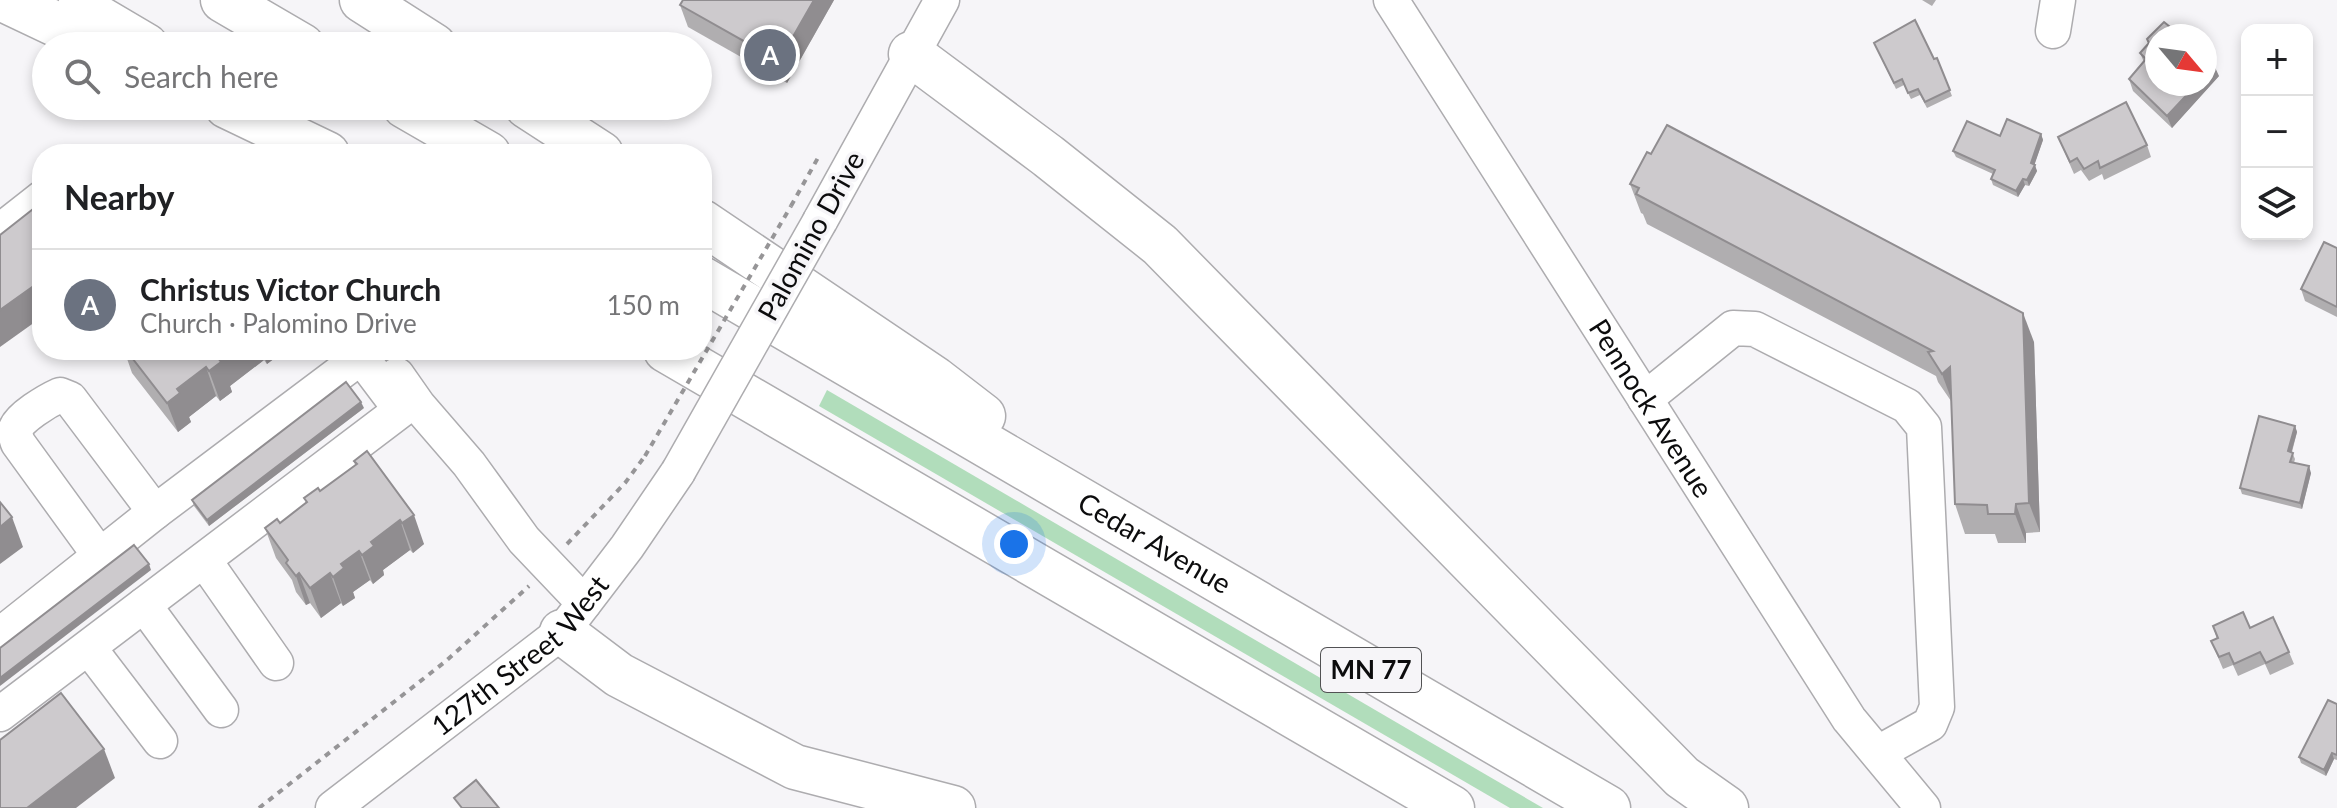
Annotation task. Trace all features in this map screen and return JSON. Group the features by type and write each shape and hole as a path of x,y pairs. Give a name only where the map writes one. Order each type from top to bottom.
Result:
{"highway":[{"path":"5,0 72,32"},
{"path":"68,0 122,32"},
{"path":"223,0 278,32"},
{"path":"362,0 412,32"},
{"path":"911,54 1048,156 1160,245 1682,777 1726,808"},
{"path":"257,120 308,144"},
{"path":"272,120 312,144"},
{"path":"429,120 471,144"},
{"path":"549,120 586,144"},
{"path":"712,229 935,379 1135,531"},
{"name":"Cedar Avenue","path":"712,285 1608,808"},
{"name":"MN 77","path":"683,360 1452,808"},
{"path":"573,618 619,675 795,767 953,808"}],"street":[{"name":"Palomino Drive","path":"678,472 806,213 911,54 942,0"},
{"name":"Pennock Avenue","path":"1391,0 1849,719 1923,808"},
{"path":"0,231 32,206"},
{"path":"1645,399 1733,328 1755,329 1907,406 1924,427 1937,707 1930,724 1878,753"},
{"path":"0,635 155,512 357,360"},
{"path":"0,714 401,410 363,360"},
{"path":"388,360 418,405 469,464 524,540 548,565 573,618"},
{"path":"100,556 18,443 15,432 19,423 46,401 60,395 70,399 155,512"},
{"name":"127th Street West","path":"333,808 573,618 678,472"},
{"path":"204,560 276,663"},
{"path":"144,605 221,710"},
{"path":"89,648 160,741"}],"path":[{"path":"712,355 806,213"},
{"path":"259,808 446,661 548,565 625,483 709,360"}],"green space":[{"path":"827,390 1543,808 1510,808 819,406"}],"building":[{"path":"683,0 814,0 779,61 680,5"},
{"path":"1915,20 1934,59 1937,58 1950,90 1925,102 1918,89 1908,93 1902,79 1894,83 1874,43"},
{"path":"2145,60 2145,95 2129,79"},
{"path":"2146,96 2186,96 2167,116"},
{"path":"2126,102 2147,145 2100,168 2098,161 2084,169 2077,158 2070,162 2058,137"},
{"path":"2007,119 2041,134 2031,163 2035,165 2016,191 1991,179 1995,170 1953,151 1967,121 2000,136"},
{"path":"1667,125 2023,313 2029,503 2016,504 2015,514 1988,514 1987,505 1955,504 1950,367 1942,374 1928,352 1933,351 1636,194 1639,188 1630,184 1647,152 1651,154"},
{"path":"32,210 32,287 0,310 0,235"},
{"path":"2324,242 2337,248 2337,307 2301,289"},
{"path":"134,360 220,360 221,362 209,371 206,367 177,389 180,393 167,403"},
{"path":"346,382 361,402 207,520 192,500"},
{"path":"2259,416 2295,426 2288,451 2293,453 2290,462 2309,466 2300,503 2240,488"},
{"path":"367,451 414,515 402,523 400,520 371,542 374,546 362,555 359,551 341,564 344,568 333,577 330,573 310,588 299,573 296,576 286,563 288,560 265,528 277,519 280,523 307,502 304,498 318,488 320,491 357,464 354,461"},
{"path":"0,502 12,517 0,527"},
{"path":"134,545 149,564 0,678 0,648"},
{"path":"2243,612 2250,628 2273,617 2289,652 2266,663 2260,652 2234,664 2229,653 2219,657 2211,641 2218,638 2213,626"},
{"path":"61,693 104,749 27,808 0,808 0,740"},
{"path":"2328,700 2337,704 2337,755 2332,753 2324,770 2299,757"},
{"path":"476,780 499,808 462,808 454,798"}],"place":[{"name":"Christus Victor Church","path":"770,55"}]}
